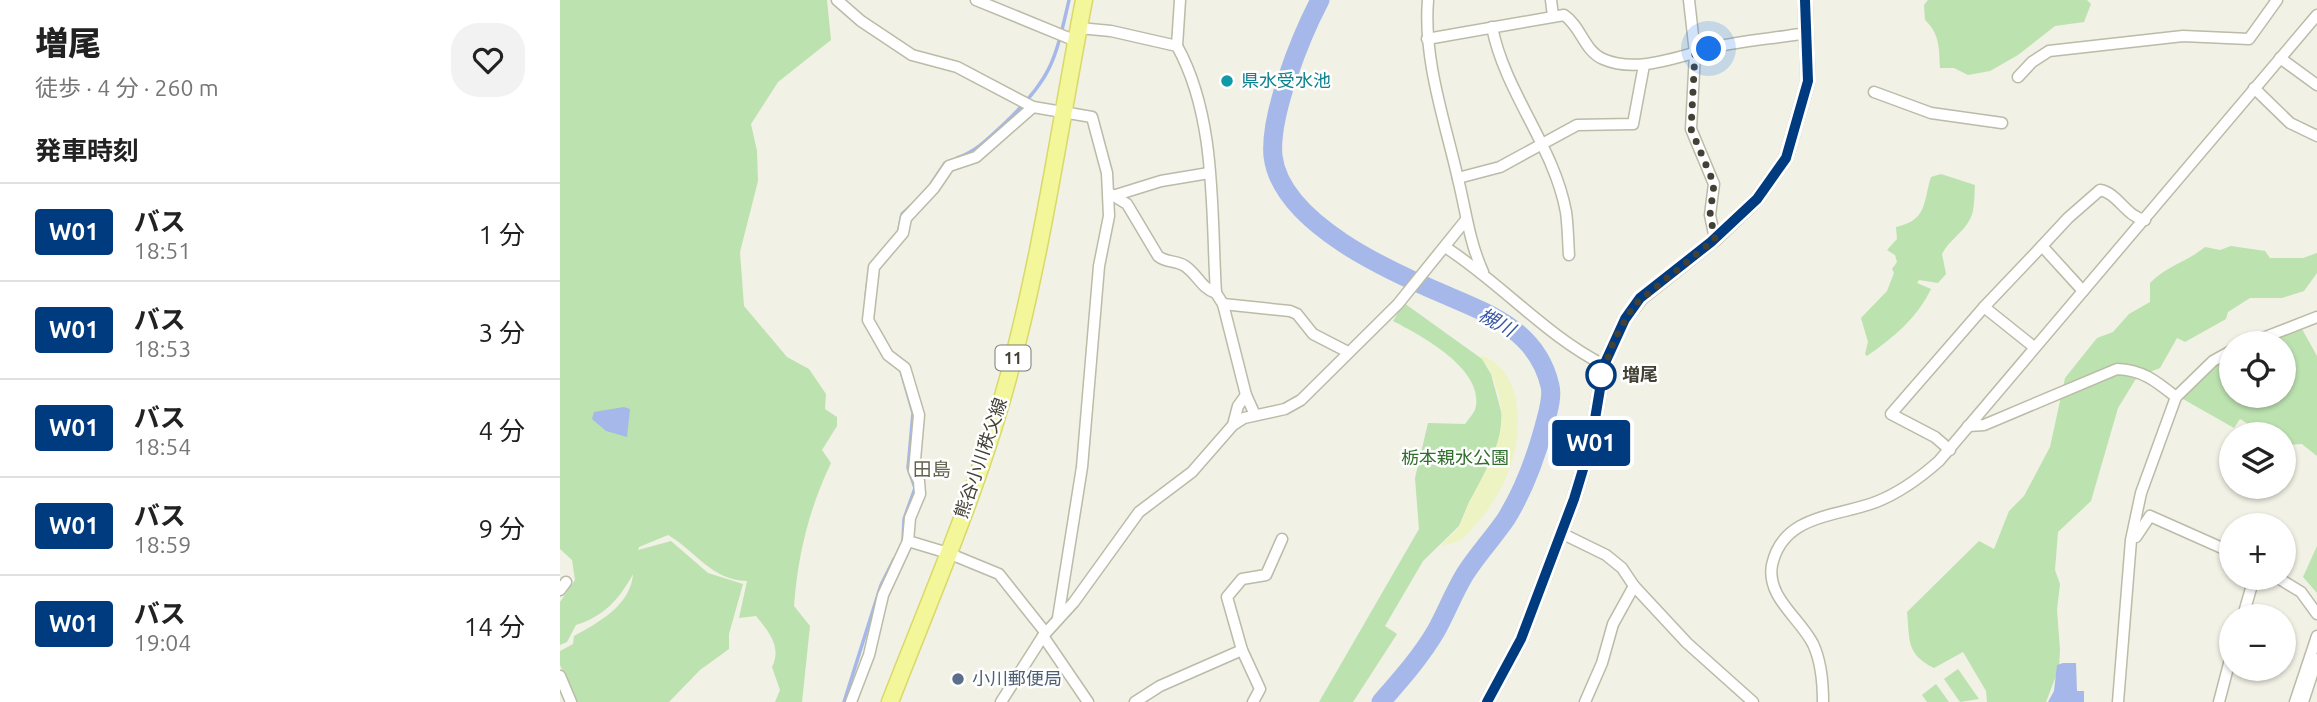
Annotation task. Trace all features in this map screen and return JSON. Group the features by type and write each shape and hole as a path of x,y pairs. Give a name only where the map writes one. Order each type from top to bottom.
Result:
{"main road":[{"name":"熊谷小川秩父線","path":"890,702 987,451 1017,344 1084,0"}],"street":[{"path":"976,0 1077,35 1177,46"},
{"path":"1180,0 1177,46 1192,79 1206,145 1216,293 1223,304 1245,395 1255,415"},
{"path":"1428,0 1427,39 1465,221 1483,272"},
{"path":"1551,0 1553,16"},
{"path":"1689,0 1695,53 1691,129 1714,184 1710,215 1715,239"},
{"path":"1487,702 1521,639 1561,533 1591,443 1604,365 1634,305 1715,239 1769,186 1786,158 1807,89 1805,0"},
{"path":"2018,77 2032,62 2049,51 2183,36 2249,39 2277,0"},
{"path":"840,1 912,55 957,67 1033,107 1092,117 1113,194 1094,316 1082,467 1058,618"},
{"path":"1427,39 1564,15 1573,21 1594,54 1604,60 1644,65 1806,33"},
{"path":"1823,702 1821,672 1814,645 1776,594 1771,573 1777,551 1801,525 1812,519 1877,502 1921,477 1950,450 2034,347 2317,15"},
{"path":"1492,27 1498,58 1542,146 1566,212 1569,255"},
{"path":"2280,58 2317,85"},
{"path":"1458,178 1500,167 1577,125 1633,124 1644,65"},
{"path":"2254,88 2290,123 2317,136"},
{"path":"1874,92 1931,113 2002,123"},
{"path":"851,702 869,654 883,595 908,541 910,517 920,494 919,481 914,471 919,415 905,368 888,355 868,320 873,267 903,233 906,218 934,188 949,166 976,157 1033,107"},
{"path":"1113,194 1161,181 1209,173"},
{"path":"1950,450 1935,437 1891,414 1984,307 2068,218 2100,190 2111,195 2133,216 2145,220"},
{"path":"1113,194 1127,204 1158,256 1165,262 1181,264 1205,289 1216,293"},
{"path":"1001,702 1044,634 1074,602 1139,512 1192,472 1233,425 1255,415 1285,409 1301,400 1398,304 1465,221"},
{"path":"2042,246 2083,291"},
{"path":"1445,247 1483,272 1566,343 1604,365"},
{"path":"1223,304 1290,311 1297,314 1313,334 1348,352"},
{"path":"1984,307 2034,347"},
{"path":"2281,331 2317,317"},
{"path":"2118,702 2131,540 2141,494 2176,397 2219,357"},
{"path":"1968,426 1984,425 2117,369 2135,370 2150,377 2176,397"},
{"path":"1233,425 1238,406 1245,395"},
{"path":"2131,540 2138,536 2142,524 2150,516 2219,547"},
{"path":"1561,533 1606,555 1622,568 1633,586 1695,650 1754,702"},
{"path":"1253,702 1261,689 1242,650 1227,597 1242,579 1266,575 1282,539"},
{"path":"908,541 948,553 999,574 1044,634 1088,702"},
{"path":"1586,702 1613,624 1633,586"},
{"path":"2296,589 2317,614"},
{"path":"2295,702 2317,636"},
{"path":"1135,702 1160,686 1242,650"},
{"path":"2303,702 2317,659"},
{"path":"560,676 570,702"},
{"path":"2220,702 2225,681"}],"green space":[{"path":"560,0 827,0 831,40 778,82 751,124 757,151 758,181 740,252 744,306 787,357 809,369 826,394 825,409 837,417 837,426 822,450 831,463 811,515 796,587 794,606 810,626 802,702 775,702 780,690 772,667 776,653 773,640 756,616 739,618 747,581 724,576 668,535 639,547 638,550 671,541 708,573 743,584 729,634 729,649 700,670 669,702 576,702 560,665 560,651 573,644 574,636 603,619 620,604 631,585 633,574 610,605 595,617 576,625 567,642 560,645 560,602 575,580 572,560 560,549"},
{"path":"1928,0 2087,0 2091,4 2084,22 2055,26 2018,55 1990,71 1968,75 1954,68 1940,68 1936,36 1925,20 1924,5"},
{"path":"1941,174 1975,185 1972,215 1942,254 1946,274 1938,283 1919,280 1917,283 1931,289 1919,309 1895,335 1867,356 1865,354 1868,342 1861,318 1887,291 1894,273 1892,269 1897,262 1895,255 1887,250 1897,239 1896,227 1914,220 1919,215 1931,177"},
{"path":"2231,246 2265,251 2270,258 2303,258 2317,253 2317,273 2304,291 2282,298 2250,298 2228,312 2226,319 2185,342 2177,338 2160,368 2137,377 2118,408 2091,501 2058,532 2055,570 2060,584 2057,610 2059,668 2046,702 1987,702 1986,691 1963,652 1934,668 1925,663 1911,646 1907,612 1979,541 1994,549 2009,511 2024,496 2050,447 2065,378 2097,338 2113,332 2129,314 2150,302 2150,283 2163,272 2205,247 2220,250"},
{"name":"栃本親水公園","path":"1404,303 1482,359 1491,374 1502,415 1500,437 1490,466 1469,502 1459,526 1423,561 1385,626 1397,634 1353,702 1319,702 1419,529 1415,478 1428,423 1465,424 1475,410 1476,395 1471,381 1461,368 1434,345 1393,321"},
{"path":"2302,329 2317,356 2317,456 2302,444 2296,444 2296,422 2245,422 2240,419 2238,422 2223,422 2183,399 2219,362 2219,408 2296,408 2296,331"},
{"path":"2317,546 2317,593 2303,577"},
{"path":"1958,669 1979,699 1960,702 1944,679"},
{"path":"1936,684 1949,702 1927,702 1922,695"}],"sand":[{"path":"1479,355 1497,364 1512,386 1518,432 1515,451 1501,489 1478,522 1461,540 1441,547 1461,524 1500,434 1501,405 1497,389 1490,371"}],"water":[{"path":"624,407 630,409 627,437 606,431 592,419 594,412"},
{"path":"2076,663 2077,691 2084,691 2084,702 2048,702 2054,691 2057,665"}],"waterway":[{"path":"957,158 977,148 1033,93 1055,54 1069,0"},
{"name":"槻川","path":"1320,0 1296,54 1276,119 1273,156 1281,181 1296,203 1317,224 1343,243 1371,260 1481,311 1511,328 1535,352 1544,368 1551,391 1537,451 1524,486 1512,508 1465,574 1430,641 1381,702"},
{"path":"931,184 945,163 950,161"},
{"path":"898,234 902,214 914,203"},
{"path":"866,297 868,280"},
{"path":"901,371 913,413 908,468 915,488 904,519 903,540"},
{"path":"844,702 881,585 894,559"}],"bus line":[{"name":"W01","path":"1487,702 1521,639 1574,499 1591,443 1604,365 1625,319 1640,298 1711,242 1757,199 1774,179 1786,158 1808,81 1805,0"}],"place":[{"name":"県水受水池","path":"1227,81"},
{"name":"増尾","path":"1601,375"},
{"name":"小川郵便局","path":"958,679"}],"district":[{"name":"田島","path":"932,469"}],"route":[{"path":"1601,375 1599,384 1614,340 1634,305 1715,239 1710,215 1714,184 1696,147 1691,129 1695,53 1709,49"}]}
